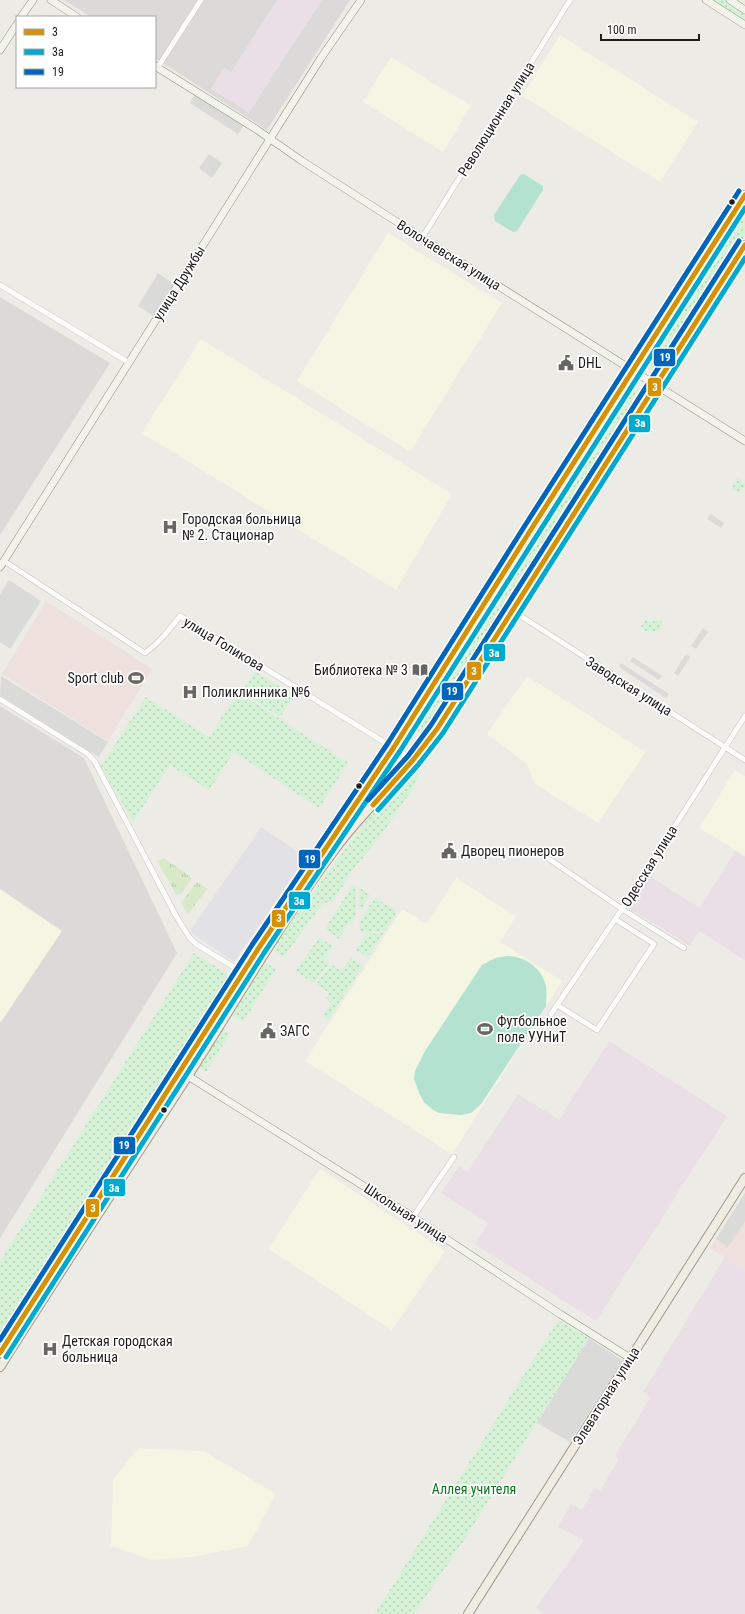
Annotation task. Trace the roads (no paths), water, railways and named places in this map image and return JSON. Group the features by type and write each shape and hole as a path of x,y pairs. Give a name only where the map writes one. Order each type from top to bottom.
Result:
{"main road":[{"path":"0,1367 247,974 394,747 745,195"},
{"path":"247,974 336,848 413,760 437,729 745,245"},
{"path":"0,1353 184,1074"},
{"name":"Элеваторная улица","path":"468,1614 745,1178"}],"street":[{"path":"22,16 33,0"},
{"path":"51,0 75,16"},
{"path":"156,67 201,0"},
{"name":"улица Дружбы","path":"2,564 321,58 361,0"},
{"name":"Революционная улица","path":"422,238 570,0"},
{"path":"706,0 745,25"},
{"path":"730,0 745,10"},
{"path":"0,50 16,26"},
{"name":"Волочаевская улица","path":"156,67 271,139 302,161 422,238 745,441"},
{"path":"0,285 128,362"},
{"name":"улица Голикова","path":"2,564 145,653 165,635 180,616 413,760"},
{"name":"Заводская улица","path":"513,611 745,760"},
{"path":"0,699 88,754 94,762 175,914 189,937 196,944 247,974"},
{"name":"Одесская улица","path":"551,1014 622,909 745,716"},
{"path":"533,848 622,909 684,948"},
{"path":"557,1005 598,1030 654,944 615,919"},
{"name":"Школьная улица","path":"184,1074 413,1217 630,1358"},
{"path":"413,1217 454,1157"}],"place":[{"name":"DHL","path":"566,363"},
{"name":"Городская больница № 2. Стационар","path":"170,527"},
{"name":"Библиотека № 3","path":"420,670"},
{"name":"Sport club","path":"136,678"},
{"name":"Поликлинника №6","path":"190,692"},
{"name":"Дворец пионеров","path":"449,851"},
{"name":"Футбольное поле УУНиТ","path":"485,1029"},
{"name":"ЗАГС","path":"268,1031"},
{"name":"Детская городская больница","path":"50,1349"}],"park label":[{"name":"Аллея учителя","path":"474,1489"}]}
